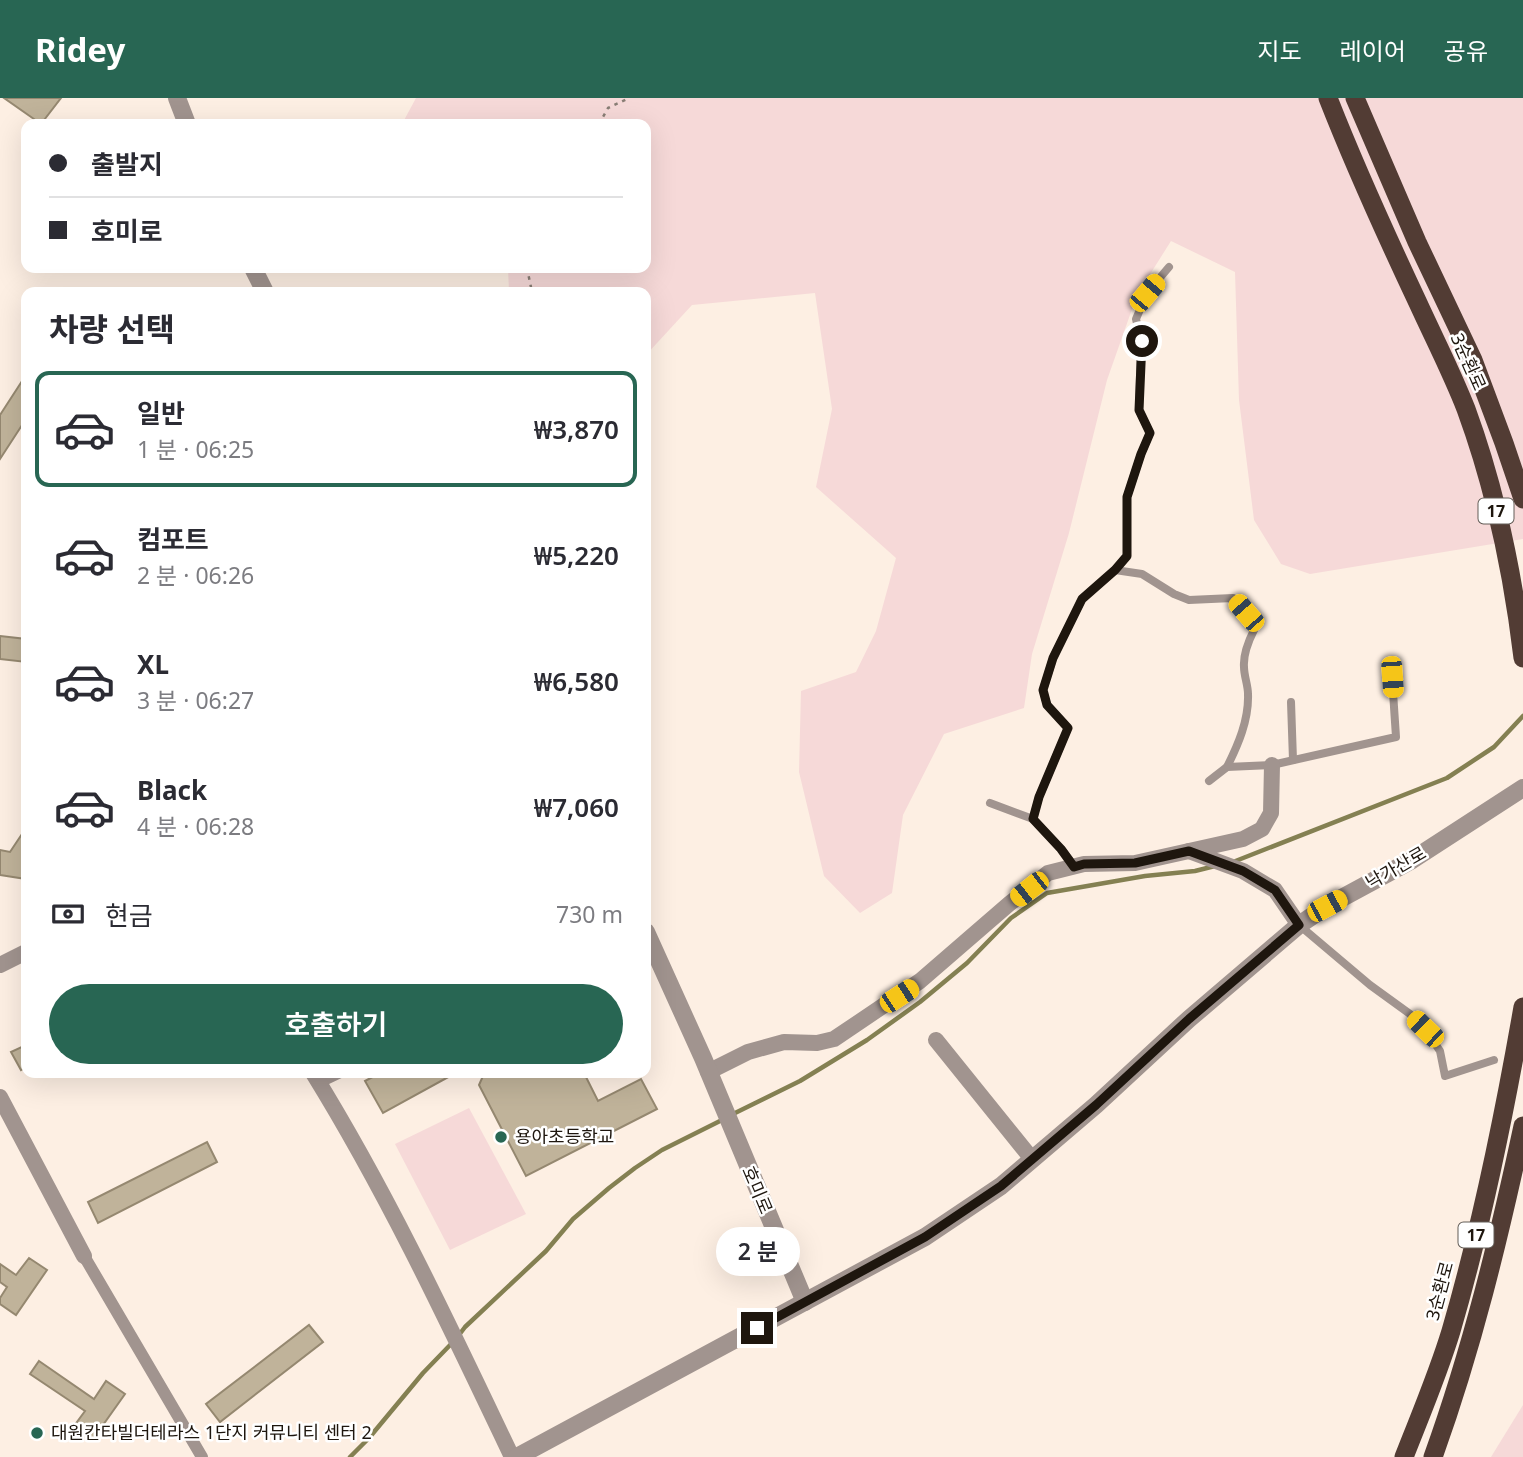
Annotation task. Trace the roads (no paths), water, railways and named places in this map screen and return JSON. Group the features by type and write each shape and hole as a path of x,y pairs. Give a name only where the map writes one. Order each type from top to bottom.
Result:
{"highway":[{"name":"3순환로","path":"1328,98 1356,168 1450,369 1466,410 1496,511 1519,623 1523,658"},
{"name":"3순환로","path":"1355,98 1417,242 1472,360 1523,499"},
{"name":"3순환로","path":"1405,1457 1450,1335 1468,1269 1503,1115 1523,1007"},
{"name":"17","path":"1433,1457 1479,1314 1523,1126"}],"street":[{"path":"177,98 185,119"},
{"path":"708,1072 748,1052 784,1042 817,1043 834,1039 920,982 1048,873 1084,864 1135,863 1242,839 1262,829 1271,813 1272,765"},
{"name":"낙가산로","path":"805,1302 925,1237 1001,1186 1299,925 1327,906 1412,860 1523,788"},
{"path":"1189,851 1243,871 1275,890 1299,925"},
{"name":"호미로","path":"651,943 805,1302"},
{"path":"0,965 21,954"},
{"path":"936,1040 1032,1159"},
{"path":"317,1078 385,1196 515,1457 805,1302"},
{"path":"0,1097 85,1256 202,1457"}],"lane":[{"path":"1033,819 1039,797 1068,728 1047,705 1043,690 1053,658 1082,599 1127,556 1127,497 1150,433 1139,410 1142,341 1136,319 1147,293 1169,267"},
{"path":"1115,570 1142,574 1189,600 1233,598 1246,613 1254,630 1247,643 1244,667 1248,694 1245,723 1227,768 1209,781"},
{"path":"1227,768 1272,765 1396,737 1392,677"},
{"path":"1291,702 1293,760"},
{"path":"990,803 1033,819 1074,867"},
{"path":"1299,925 1425,1029 1440,1051 1445,1076 1494,1060"}],"waterway":[{"path":"1233,862 1447,778 1494,747 1523,716"},
{"path":"731,1115 800,1081 867,1040 920,1002 967,963 1011,918 1047,893 1215,866"},
{"path":"459,1335 546,1251 573,1219 609,1188 662,1150 724,1119"},
{"path":"350,1457 453,1342"}],"place":[{"name":"용아초등학교","path":"501,1137"},
{"name":"대원칸타빌더테라스 1단지 커뮤니티 센터 2","path":"37,1433"}]}
